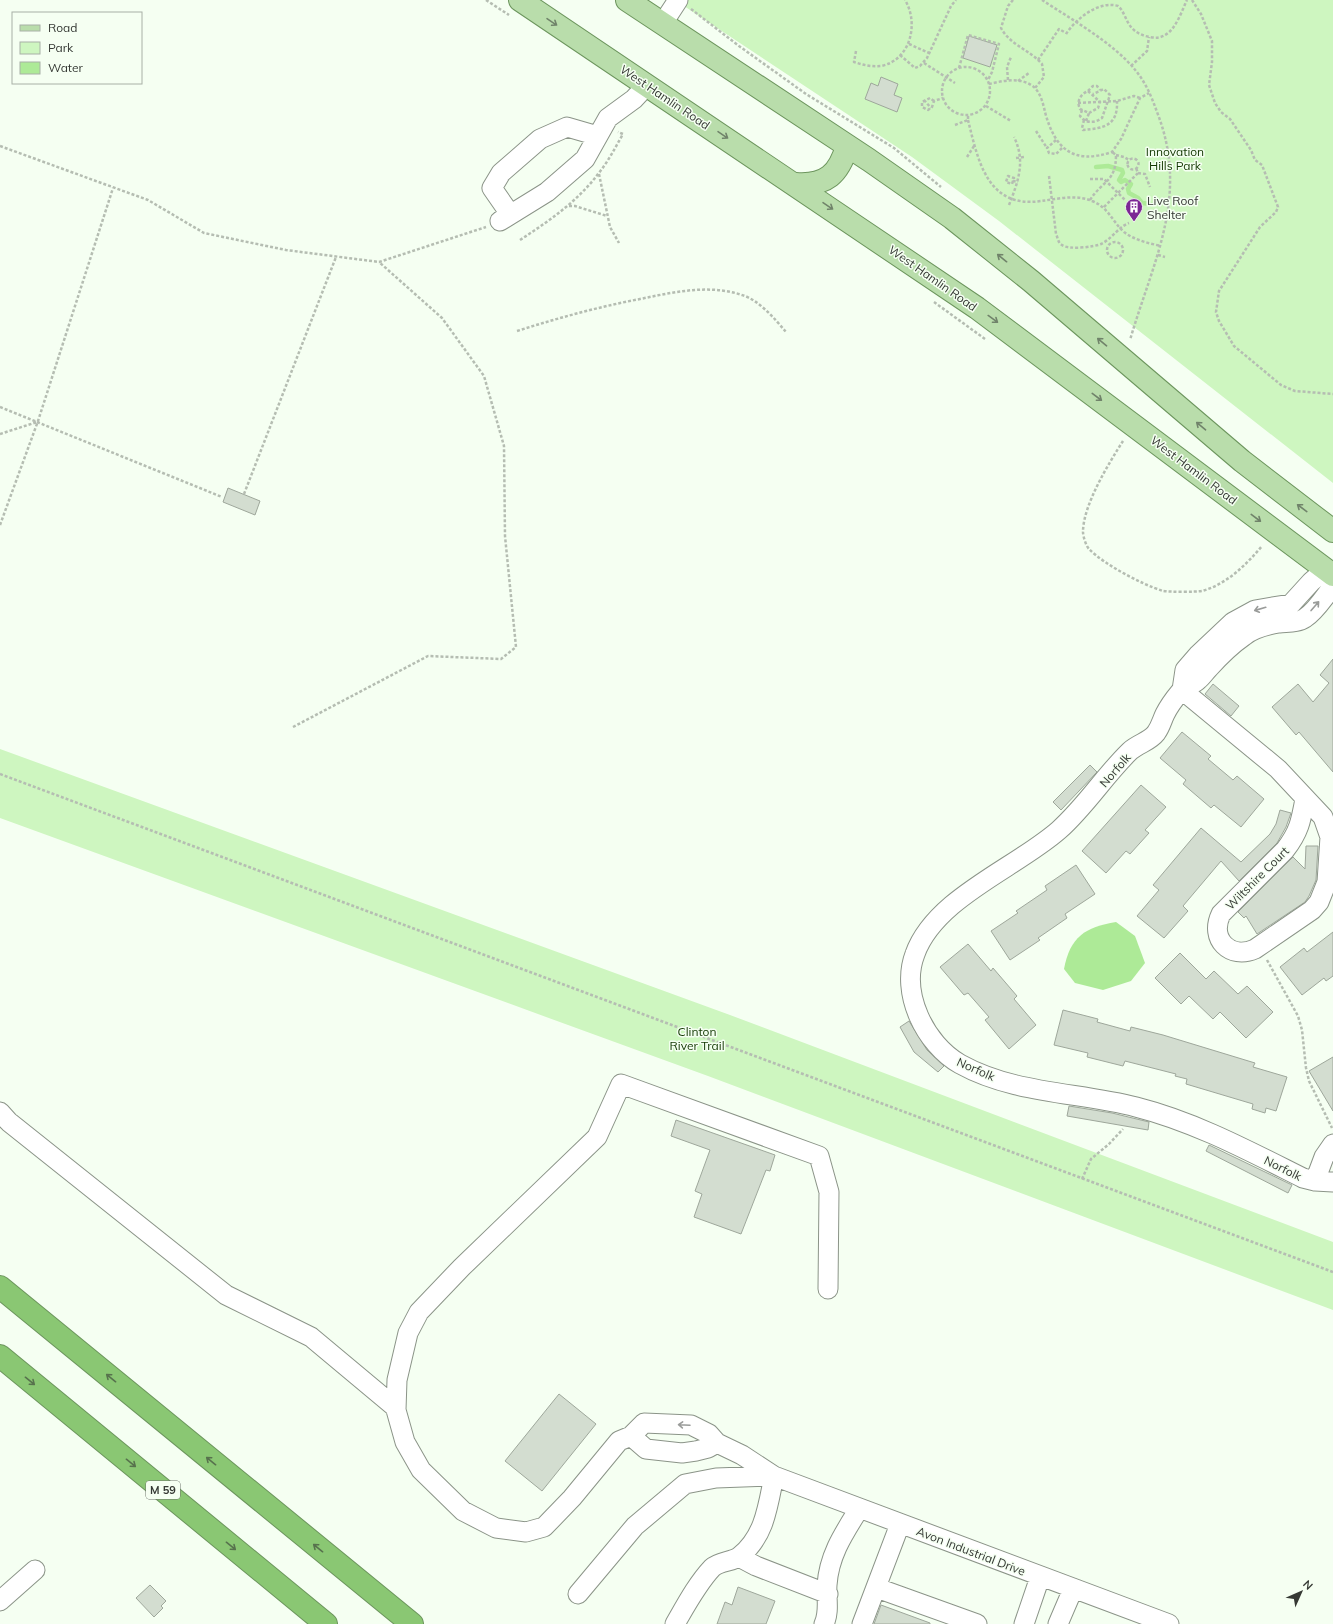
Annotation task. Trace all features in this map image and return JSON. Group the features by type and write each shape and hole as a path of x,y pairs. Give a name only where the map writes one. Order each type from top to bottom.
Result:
{"highway":[{"path":"0,1287 412,1624"},
{"name":"M 59","path":"0,1356 326,1624"},
{"path":"348,1572 420,1624"}],"main road":[{"path":"640,3 663,23 928,201 998,254 1242,461 1333,531"},
{"name":"West Hamlin Road","path":"518,4 647,85 796,184 990,317 1331,574"},
{"path":"796,184 815,184 830,176 840,165 847,146"}],"street":[{"path":"663,23 678,0"},
{"path":"598,136 567,127 540,139 501,173 492,188 505,218 546,192 585,159 598,136 608,118 634,99 647,85"},
{"name":"Norfolk","path":"1331,574 1311,582 1295,601 1290,614 1265,608 1243,616 1214,651 1199,680 1182,690 1165,714 1161,726 1154,735 1148,741 1130,751 1083,806 1058,832 957,902 933,923 920,943 911,968 911,982 915,1004 929,1035 950,1057 962,1065 1007,1082 1044,1091 1099,1099 1170,1116 1210,1131 1303,1178 1324,1182 1324,1157 1333,1144"},
{"name":"Wiltshire Court","path":"1182,690 1278,769 1323,818 1328,828 1330,852 1327,882 1319,902 1312,910 1247,953 1229,949 1219,937 1217,923 1221,914 1286,850 1299,829 1304,799"},
{"path":"774,1476 742,1455 717,1443 709,1434 691,1425 644,1423 631,1436 619,1441 572,1498 544,1527 526,1532 496,1528 463,1511 421,1470 405,1442 396,1408 397,1380 408,1333 420,1312 462,1267 597,1137 621,1084 819,1156 829,1192 828,1289"},
{"path":"0,1112 8,1122 226,1295 311,1337 396,1408"},
{"path":"631,1436 646,1449 682,1453 696,1452 717,1443"},
{"path":"674,1624 689,1598 713,1566 739,1557 755,1541 766,1517 774,1476"},
{"path":"578,1594 635,1526 685,1484 716,1478 774,1476"},
{"name":"Avon Industrial Drive","path":"774,1476 1168,1624"},
{"path":"824,1624 828,1608 827,1584 833,1555 840,1538 860,1509"},
{"path":"862,1624 877,1588 900,1524"},
{"path":"739,1557 756,1566 828,1594"},
{"path":"0,1601 35,1570"},
{"path":"1024,1624 1040,1577"},
{"path":"877,1588 977,1624"},
{"path":"1058,1624 1073,1589"}],"path":[{"path":"486,0 518,4"},
{"path":"856,51 854,62 869,66 885,65 900,55 908,44 912,34 912,19 909,6 905,0"},
{"path":"951,0 951,6"},
{"path":"900,55 915,68 924,63 951,6 956,0"},
{"path":"1013,0 1008,6 1001,28 1004,34 1038,60 1044,68 1044,77 1035,88"},
{"path":"1042,0 1114,50 1131,66 1143,80 1166,138 1170,163 1167,218 1161,246 1130,340"},
{"path":"1038,60 1059,29 1066,33 1086,10 1095,6 1104,3 1113,4 1122,11 1131,28 1142,36 1159,39 1176,24 1186,0"},
{"path":"1192,0 1201,14 1212,41 1212,62 1209,85 1215,103 1221,112 1230,119 1251,150 1255,160 1262,165 1278,207 1276,212 1260,227 1220,291 1216,312 1219,322 1234,346 1281,384 1295,391 1333,394"},
{"path":"959,68 968,35 999,44 992,72 988,80"},
{"path":"1131,66 1147,51 1149,37"},
{"path":"908,44 929,54"},
{"path":"1008,80 1006,66 1011,57"},
{"path":"924,63 956,84"},
{"path":"959,68 973,68 984,75 988,80 991,91 986,106 975,114 968,116 962,115 950,109 943,98 942,91 946,78 959,68"},
{"path":"1017,81 1029,73"},
{"path":"989,84 1008,80 1031,84 1035,88 1056,140 1062,148 1069,153 1087,157 1112,152 1121,139 1140,98 1149,93"},
{"path":"1089,113 1082,110 1078,103 1080,97 1093,86 1097,86 1100,90"},
{"path":"1082,110 1080,116 1085,120 1093,122 1102,118 1110,95 1104,89 1093,94"},
{"path":"1088,90 1100,102"},
{"path":"1078,103 1117,101 1134,96 1140,98"},
{"path":"924,100 929,98 934,101 943,98"},
{"path":"924,100 922,107 924,110 931,108 934,101"},
{"path":"924,100 931,108"},
{"path":"1100,102 1098,108 1089,113 1082,128 1083,130 1103,127 1111,123 1116,117 1117,101"},
{"path":"986,106 1011,121"},
{"path":"968,116 974,146 986,179 996,189 1012,199 1039,202 1080,197 1090,200 1104,207 1121,228 1133,238 1161,246"},
{"path":"955,124 968,120"},
{"path":"1036,131 1049,153 1056,154 1062,148"},
{"path":"1009,205 1018,182 1022,157 1019,143 1014,137"},
{"path":"1047,148 1056,140"},
{"path":"0,146 148,200 204,233 286,250 379,262 505,218"},
{"path":"967,157 974,146"},
{"path":"1112,152 1116,156 1124,157 1129,160 1137,160 1139,164 1136,168 1138,173"},
{"path":"1090,200 1097,190 1107,182 1115,171 1116,156"},
{"path":"1016,158 1022,157"},
{"path":"1129,160 1128,163 1130,168 1136,168"},
{"path":"1104,207 1138,173 1145,174 1150,187"},
{"path":"599,174 610,227 618,243"},
{"path":"1049,176 1056,234 1059,243 1063,246 1073,248 1101,244 1121,228 1129,224"},
{"path":"1090,179 1099,178 1107,182 1125,200"},
{"path":"1013,181 1018,182"},
{"path":"0,525 38,421 114,188"},
{"path":"568,206 575,206 607,216"},
{"path":"1110,242 1118,242 1122,246 1123,252 1120,257 1114,258 1107,254 1106,249 1110,242"},
{"path":"1158,255 1165,257"},
{"path":"244,494 336,257"},
{"path":"293,727 428,656 501,659 516,647 505,536 504,446 484,376 442,318 379,262"},
{"path":"517,331 588,310 675,292 711,289 744,295 768,312 786,332"},
{"path":"929,299 986,339"},
{"path":"0,407 38,421 222,497"},
{"path":"0,434 38,421"},
{"path":"1117,436 1130,446"},
{"path":"1123,441 1108,464 1086,513 1083,533 1088,548 1117,570 1164,591 1202,591 1229,578 1247,564 1262,546"},
{"path":"1256,541 1268,550"},
{"path":"0,774 1333,1272"},
{"path":"1258,947 1298,1016 1302,1030 1306,1068 1309,1081 1325,1118 1333,1130"},
{"path":"1082,1179 1091,1159 1109,1144 1122,1129"}],"green space":[{"name":"Innovation Hills Park","path":"675,0 1333,0 1333,483 999,221 912,157"},
{"name":"Clinton River Trail","path":"0,749 730,1015 1333,1242 1333,1310 708,1076 0,818"}],"water":[{"path":"1116,922 1135,936 1145,963 1131,981 1103,990 1075,983 1064,969 1070,949 1075,941 1081,935 1096,927"}],"building":[{"path":"969,36 997,45 990,67 963,58"},
{"path":"881,77 898,84 894,95 902,98 897,112 865,99 871,83 878,86"},
{"path":"228,488 260,501 255,515 223,502"},
{"path":"1333,659 1333,772 1299,732 1296,735 1272,707 1298,684 1313,702 1329,683 1320,675"},
{"path":"1213,684 1239,706 1231,716 1205,694"},
{"path":"1182,732 1211,756 1208,759 1233,780 1237,776 1264,799 1241,827 1214,805 1211,808 1183,784 1186,780 1160,758"},
{"path":"1090,765 1097,772 1061,810 1053,802"},
{"path":"1141,785 1166,807 1145,830 1149,833 1130,854 1126,851 1106,873 1082,851"},
{"path":"1280,810 1291,813 1286,827 1277,843 1239,881 1221,861 1183,906 1188,911 1164,938 1137,916 1159,890 1153,885 1201,828 1241,862 1270,834 1276,824"},
{"path":"1306,846 1318,846 1316,880 1309,896 1305,902 1257,934 1246,916 1244,918 1238,912 1293,857 1305,869"},
{"path":"1076,865 1095,894 1065,914 1067,918 1038,938 1040,940 1010,960 991,931 1018,913 1016,911 1047,890 1045,886"},
{"path":"1333,932 1333,976 1326,981 1324,978 1302,995 1280,967 1304,948 1307,952"},
{"path":"968,944 991,971 993,968 1017,996 1014,999 1036,1025 1009,1049 985,1020 989,1017 968,993 964,995 940,967"},
{"path":"1180,953 1206,979 1214,971 1238,994 1247,986 1273,1012 1246,1038 1220,1012 1213,1019 1189,996 1181,1004 1155,978"},
{"path":"1063,1010 1098,1019 1097,1022 1130,1031 1131,1027 1163,1035 1255,1063 1253,1067 1287,1077 1276,1111 1266,1108 1265,1113 1252,1109 1253,1104 1186,1084 1187,1079 1175,1076 1176,1074 1125,1061 1123,1066 1087,1057 1088,1053 1054,1045"},
{"path":"909,1021 927,1050 944,1066 938,1072 914,1052 900,1027"},
{"path":"1333,1057 1333,1111 1309,1071"},
{"path":"1069,1106 1112,1113 1149,1122 1148,1130 1067,1116"},
{"path":"676,1120 775,1155 770,1171 766,1170 741,1234 694,1217 702,1194 695,1191 710,1150 671,1136"},
{"path":"1209,1145 1292,1185 1288,1193 1206,1151"},
{"path":"559,1394 596,1424 542,1491 505,1461"},
{"path":"150,1585 166,1601 161,1606 163,1608 154,1617 136,1598"},
{"path":"738,1587 775,1601 766,1624 717,1624 725,1602 732,1605"},
{"path":"881,1605 930,1623 930,1624 874,1624"}],"waterway":[{"path":"1096,167 1108,166 1122,170 1123,173 1119,180 1121,182 1125,180 1131,184 1128,189 1129,193 1138,198 1142,203 1151,204"}],"place":[{"name":"Live Roof Shelter","path":"1134,222"}]}
